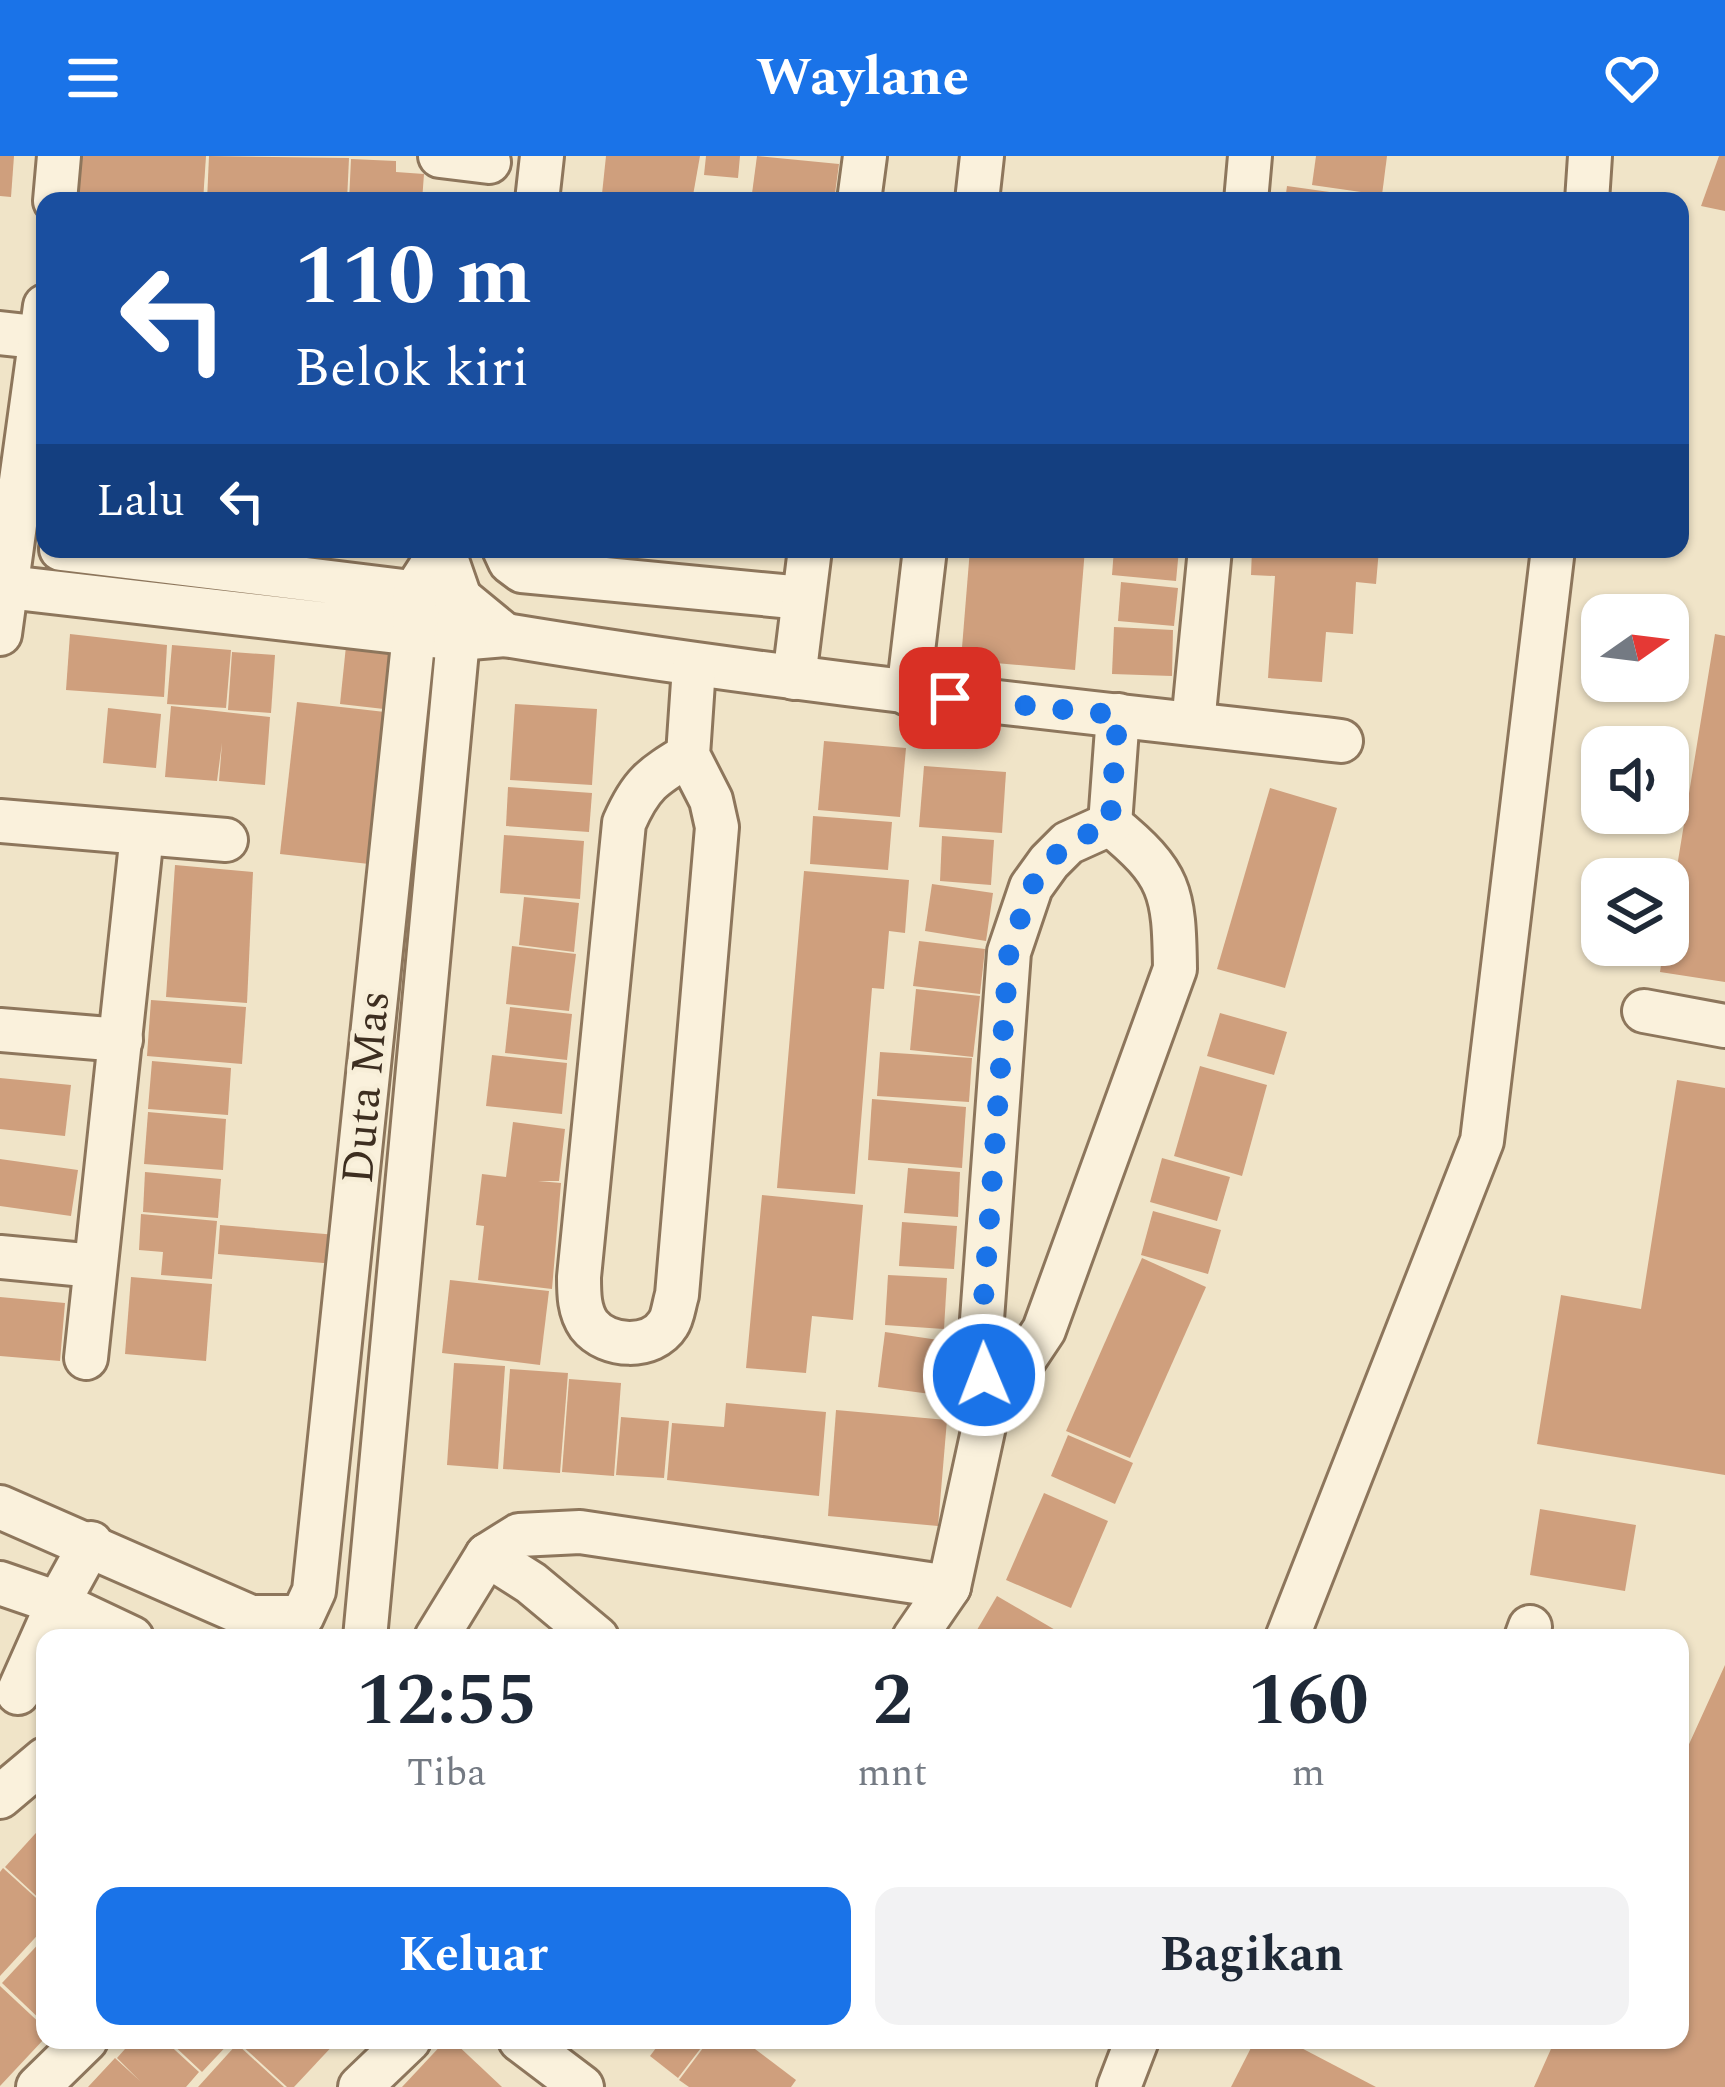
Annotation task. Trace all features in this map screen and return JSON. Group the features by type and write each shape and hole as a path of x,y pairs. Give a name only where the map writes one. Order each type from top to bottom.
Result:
{"street":[{"path":"56,192 59,156"},
{"path":"440,156 487,173"},
{"path":"538,192 542,156"},
{"path":"860,192 865,156"},
{"path":"978,192 982,156"},
{"path":"1247,192 1250,156"},
{"path":"1588,192 1590,156"},
{"path":"0,634 2,586 19,544 33,329"},
{"path":"138,558 415,591 459,618 505,635 694,667 1341,741"},
{"path":"0,1507 251,1617 302,1617 314,1591 415,591 437,558"},
{"name":"Duta Mas","path":"366,1629 459,618 445,558"},
{"path":"508,558 522,571 803,598"},
{"path":"794,678 809,558"},
{"path":"908,694 924,558"},
{"path":"1192,724 1209,558"},
{"path":"1291,1629 1481,1141 1552,558"},
{"path":"2,586 414,634 459,618"},
{"path":"688,755 651,777 638,791 624,824 579,1277 579,1304 588,1324 599,1335 622,1344 654,1338 668,1324 677,1295 717,827 712,800 688,755 694,667"},
{"path":"1110,824 1118,715"},
{"path":"0,821 226,840"},
{"path":"920,1629 949,1587 986,1418 981,1333 1009,952 1031,887 1049,862 1068,843 1110,824"},
{"path":"986,1418 1044,1330 1175,969 1174,916 1166,882 1148,856 1110,824"},
{"path":"86,1358 142,834"},
{"path":"1645,1011 1725,1026"},
{"path":"0,1030 121,1040"},
{"path":"0,1257 95,1266"},
{"path":"442,1629 487,1555 520,1535 580,1532 949,1587"},
{"path":"47,1629 91,1544"},
{"path":"487,1555 531,1583 587,1629"},
{"path":"0,1583 113,1629"},
{"path":"21,1694 36,1657"},
{"path":"0,1796 36,1766"},
{"path":"38,2087 77,2049"},
{"path":"360,2087 400,2049"},
{"path":"532,2049 582,2087"},
{"path":"1119,2087 1134,2049"}],"building":[{"path":"0,156 14,156 11,197 0,196"},
{"path":"66,156 206,156 204,192 64,192"},
{"path":"209,156 349,158 347,192 207,192"},
{"path":"606,156 700,156 694,192 602,192"},
{"path":"706,156 740,156 738,178 704,175"},
{"path":"757,156 839,164 835,192 752,192"},
{"path":"1316,156 1387,156 1382,192 1312,185"},
{"path":"1719,156 1725,156 1725,211 1701,206"},
{"path":"351,159 396,161 396,172 424,174 423,192 349,192"},
{"path":"1287,186 1330,192 1286,192"},
{"path":"969,558 1084,558 1075,670 961,660"},
{"path":"1113,558 1178,558 1176,581 1112,575"},
{"path":"1252,558 1378,558 1376,584 1356,582 1353,634 1326,632 1322,682 1268,678 1275,576 1251,575"},
{"path":"1121,582 1178,588 1174,626 1118,621"},
{"path":"1114,627 1173,630 1172,676 1112,674"},
{"path":"70,634 167,645 164,697 66,690"},
{"path":"1715,634 1725,636 1725,982 1660,972 1661,966 1689,966 1689,858 1678,858 1682,834 1689,834 1689,793"},
{"path":"172,645 231,650 226,708 167,704"},
{"path":"346,646 391,651 384,709 340,704"},
{"path":"232,652 275,655 271,713 228,710"},
{"path":"297,702 385,712 369,864 280,854"},
{"path":"515,704 597,709 592,785 510,780"},
{"path":"171,706 270,717 265,785 219,781 222,743 217,781 165,777"},
{"path":"108,708 161,714 156,768 103,763"},
{"path":"824,741 906,748 900,817 818,810"},
{"path":"924,766 1006,772 1002,833 919,827"},
{"path":"508,787 592,793 589,832 506,826"},
{"path":"1270,788 1337,808 1285,988 1217,969"},
{"path":"813,816 892,822 888,870 810,864"},
{"path":"504,835 584,841 580,899 500,893"},
{"path":"942,836 994,840 991,885 940,881"},
{"path":"175,865 253,872 247,1003 166,997"},
{"path":"804,871 909,880 905,933 889,931 884,989 872,988 855,1194 777,1188"},
{"path":"932,884 993,893 986,941 925,931"},
{"path":"524,897 579,903 574,952 519,945"},
{"path":"919,941 985,949 980,994 913,986"},
{"path":"512,946 576,954 569,1011 506,1004"},
{"path":"916,989 980,996 973,1057 910,1050"},
{"path":"151,1000 246,1007 242,1064 147,1056"},
{"path":"510,1007 572,1014 567,1060 505,1053"},
{"path":"1220,1013 1287,1032 1274,1075 1207,1056"},
{"path":"880,1052 972,1058 969,1102 877,1096"},
{"path":"492,1055 567,1063 562,1114 486,1106"},
{"path":"152,1061 231,1068 228,1115 148,1109"},
{"path":"1200,1066 1267,1085 1242,1176 1174,1156"},
{"path":"0,1078 71,1085 65,1136 0,1129"},
{"path":"1677,1080 1725,1088 1725,1475 1537,1444 1561,1295 1641,1309"},
{"path":"872,1099 966,1107 962,1168 868,1160"},
{"path":"148,1112 226,1119 223,1170 144,1164"},
{"path":"513,1122 565,1129 559,1181 538,1181 561,1183 552,1289 478,1280 484,1226 476,1225 482,1174 506,1177"},
{"path":"1162,1158 1230,1177 1217,1221 1150,1202"},
{"path":"0,1159 78,1170 71,1216 0,1206"},
{"path":"908,1168 960,1172 958,1217 904,1213"},
{"path":"145,1172 221,1179 218,1218 143,1212"},
{"path":"762,1195 863,1205 853,1320 812,1316 806,1373 746,1368"},
{"path":"1153,1211 1221,1230 1208,1274 1141,1255"},
{"path":"141,1214 217,1221 212,1279 161,1275 163,1252 139,1250"},
{"path":"902,1222 957,1226 954,1269 899,1266"},
{"path":"220,1225 337,1235 335,1264 218,1254"},
{"path":"1142,1258 1206,1287 1130,1458 1066,1431"},
{"path":"888,1275 947,1278 944,1329 885,1325"},
{"path":"131,1277 212,1284 206,1361 125,1354"},
{"path":"450,1280 549,1291 540,1365 442,1353"},
{"path":"0,1297 65,1303 60,1361 0,1356"},
{"path":"885,1332 945,1341 938,1395 878,1387"},
{"path":"454,1363 505,1366 498,1469 447,1465"},
{"path":"510,1369 568,1373 560,1473 503,1469"},
{"path":"569,1379 621,1383 614,1476 562,1472"},
{"path":"726,1403 826,1412 819,1496 667,1480 672,1423 724,1427"},
{"path":"836,1410 947,1420 938,1526 828,1516"},
{"path":"621,1417 669,1421 664,1478 616,1475"},
{"path":"1068,1435 1133,1463 1115,1504 1051,1476"},
{"path":"1044,1493 1108,1521 1071,1608 1006,1580"},
{"path":"1540,1509 1636,1525 1625,1591 1530,1575"},
{"path":"997,1596 1054,1629 978,1629"},
{"path":"1725,1665 1725,2087 1534,2087 1551,2049 1689,2049 1689,1744"},
{"path":"36,1833 36,1896 5,1867"},
{"path":"3,1868 36,1898 36,1937 0,1976"},
{"path":"36,1947 36,2015 2,1983"},
{"path":"0,1986 36,2020 36,2048 0,2086"},
{"path":"125,2049 174,2049 199,2072 186,2087 88,2087 115,2058 140,2081 117,2058"},
{"path":"178,2049 224,2049 202,2072"},
{"path":"232,2049 242,2049 284,2087 198,2087"},
{"path":"246,2049 330,2049 294,2087 287,2087"},
{"path":"438,2049 462,2049 502,2087 402,2087"},
{"path":"655,2049 700,2049 678,2078 650,2056"},
{"path":"702,2049 755,2049 796,2080 791,2087 689,2087 679,2080"},
{"path":"1250,2049 1303,2049 1376,2087 1231,2087"}],"route":[{"path":"950,698 1118,715 1110,824 1068,843 1049,862 1031,887 1009,952 981,1333 984,1375"}]}
